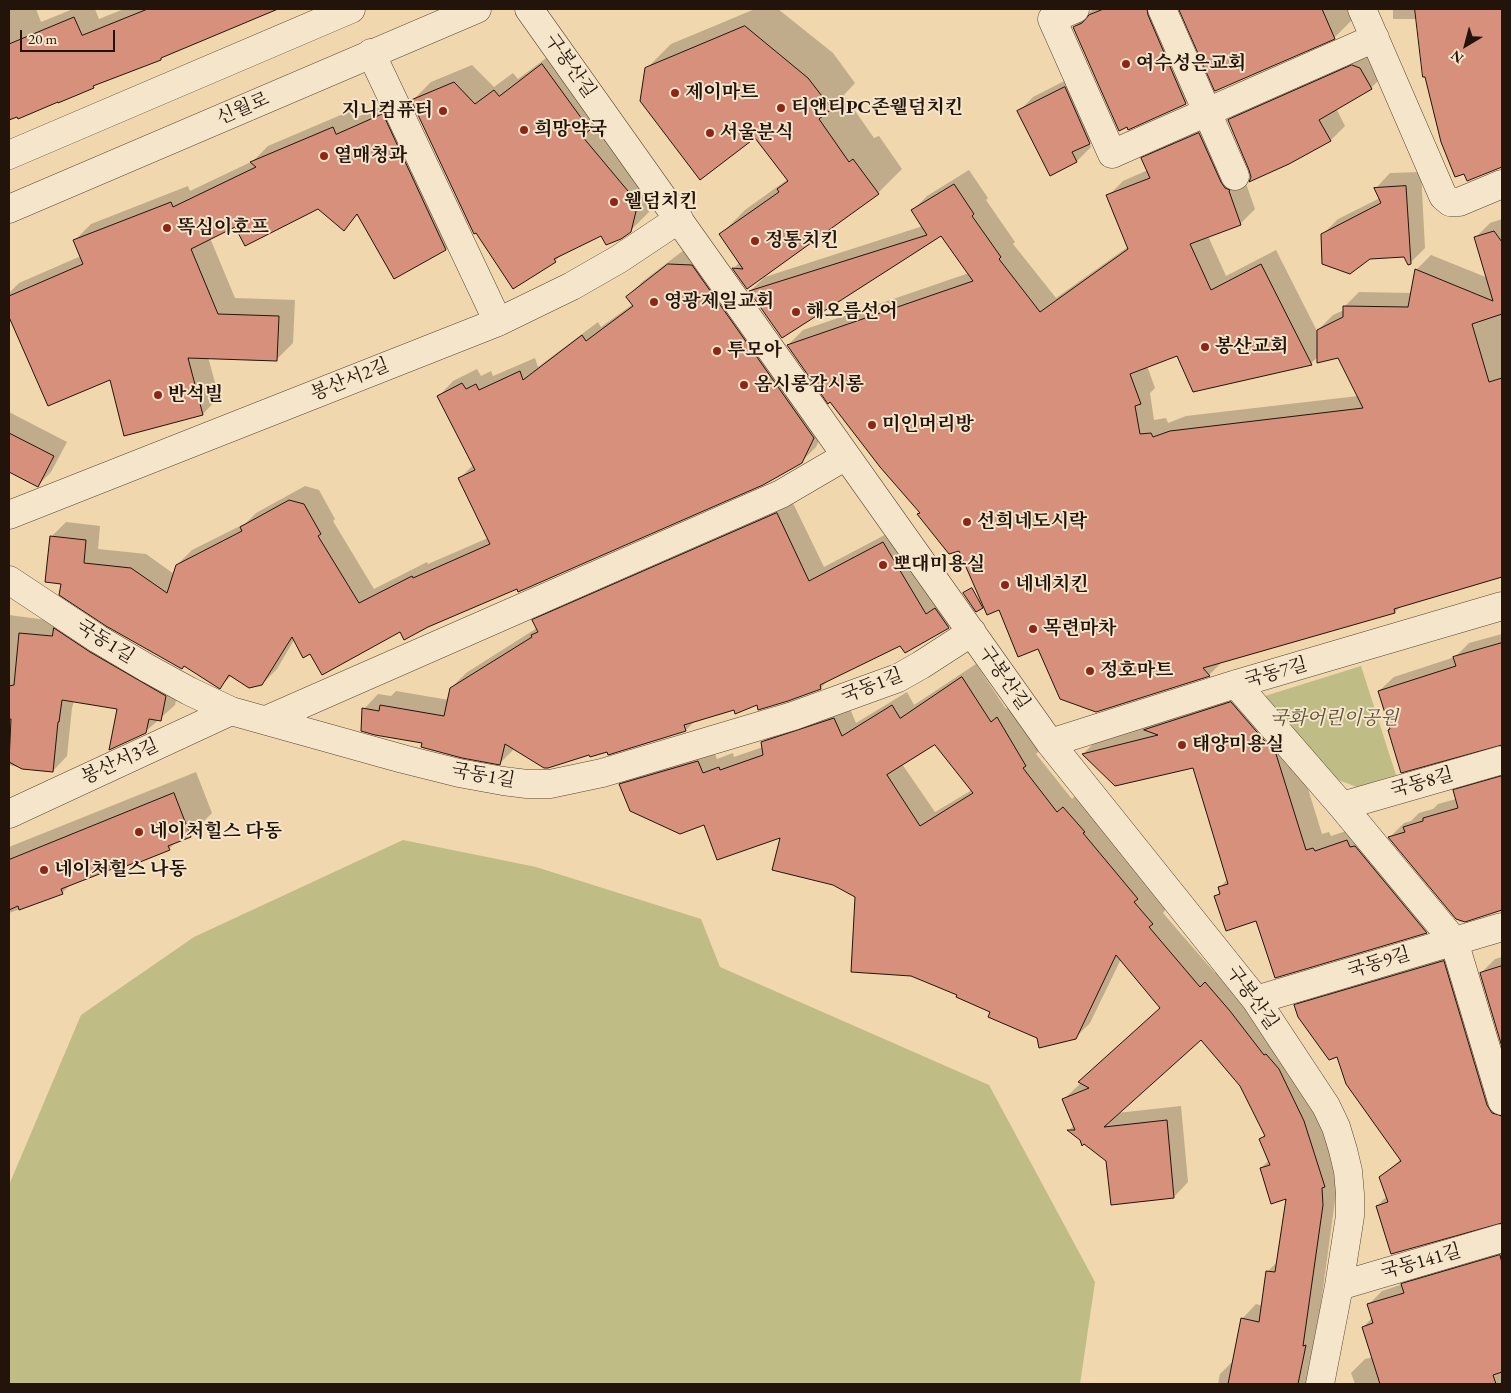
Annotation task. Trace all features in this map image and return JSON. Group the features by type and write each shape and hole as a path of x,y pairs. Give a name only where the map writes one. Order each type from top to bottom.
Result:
{"street":[{"path":"9,155 351,9"},
{"name":"신월로","path":"9,209 477,9"},
{"name":"구봉산길","path":"529,9 1050,743 1256,1000 1326,1106 1343,1150 1350,1194 1350,1216 1320,1384"},
{"path":"1075,9 1052,19 1112,154 1375,38"},
{"path":"1162,9 1234,176"},
{"path":"1362,9 1443,196 1450,202 1459,202 1502,184"},
{"path":"371,54 498,322"},
{"name":"봉산서2길","path":"9,515 498,322 572,286 619,259 679,219"},
{"path":"266,720 781,494 846,456"},
{"name":"국동1길","path":"9,580 147,668 189,692 231,711 459,773 504,781 550,784 602,774 802,712 898,678 972,632"},
{"name":"국동7길","path":"1050,743 1236,684 1502,606"},
{"path":"1236,684 1342,806 1454,941 1501,1091"},
{"name":"봉산서3길","path":"9,814 231,711"},
{"name":"국동8길","path":"1342,806 1502,760"},
{"name":"국동9길","path":"1256,1000 1502,927"},
{"name":"국동141길","path":"1339,1286 1502,1238"}],"green space":[{"name":"국화어린이공원","path":"1361,666 1396,775 1357,787 1330,777 1270,712 1265,696"},
{"path":"403,840 536,867 701,919 720,967 989,1085 1095,1282 1080,1384 9,1384 9,1185 81,1015 194,937"}],"building":[{"path":"148,9 278,9 161,58 161,60 93,86 94,88 58,103 18,119 17,117 9,120 9,44 74,17 82,35"},
{"name":"여수성은교회","path":"1104,9 1147,9 1186,104 1128,130 1127,127 1119,131 1073,27 1082,23 1089,15"},
{"path":"1179,9 1322,9 1335,39 1215,91"},
{"path":"1415,9 1502,9 1502,167 1467,181 1464,174 1455,177 1441,142 1425,77 1423,77"},
{"path":"745,26 808,78 832,109 819,119 849,162 853,159 879,194 747,289 732,268 743,269 719,234 779,192 777,189 788,181 755,138 700,180 640,101 645,68"},
{"path":"542,64 590,130 582,136 638,203 631,232 621,239 606,245 601,236 554,259 556,262 513,289 476,233 474,234 411,100 454,82 475,104 494,90 499,96"},
{"path":"1352,65 1360,68 1372,89 1319,120 1331,141 1289,164 1249,182 1251,177 1249,170 1228,120"},
{"path":"1065,87 1090,144 1072,152 1077,162 1050,176 1017,111"},
{"path":"383,114 446,250 394,279 357,214 344,231 318,209 245,246 235,227 191,249 218,314 279,316 277,361 188,358 203,415 124,436 110,380 48,406 9,317 9,296 83,264 73,240 171,202 173,207 256,167 250,162 333,127 336,134"},
{"path":"1199,133 1221,182 1225,188 1230,190 1241,225 1190,244 1211,290 1261,264 1312,365 1193,392 1177,356 1130,374 1141,404 1135,406 1140,434 1151,433 1153,437 1170,431 1363,408 1338,358 1317,363 1317,330 1343,317 1343,306 1408,307 1415,269 1493,301 1474,237 1494,231 1502,242 1502,314 1472,324 1489,382 1502,378 1502,577 1394,609 1395,613 1203,668 1210,676 1096,712 1060,699 1038,649 1018,657 999,610 987,615 959,551 949,554 917,514 920,513 880,467 830,402 828,404 787,345 973,281 941,236 782,338 749,291 927,235 911,210 954,184 974,214 972,216 1001,257 999,259 1040,312 1128,249 1106,195 1150,178 1141,158"},
{"path":"1406,186 1411,264 1408,265 1404,257 1370,259 1350,274 1322,264 1321,234 1381,203 1374,188"},
{"path":"668,264 692,265 814,438 802,463 763,485 518,592 517,589 428,627 404,640 400,632 322,675 310,654 303,658 292,637 262,685 249,688 229,675 220,689 184,666 182,669 106,626 59,595 61,584 45,582 50,536 86,540 84,563 131,568 167,593 176,565 242,531 240,527 289,500 304,504 321,534 318,536 359,603 412,576 413,578 490,544 458,478 475,470 437,396 462,383 466,389 476,384 479,390 520,371 523,380 582,335 586,341 633,306 626,297"},
{"path":"9,433 54,456 38,487 9,472"},
{"path":"777,513 809,581 883,542 926,614 935,608 949,628 905,653 900,646 820,685 821,689 788,701 758,710 757,705 735,714 734,710 684,725 686,731 608,755 607,752 590,757 589,755 548,768 544,768 505,744 500,765 462,758 421,747 422,743 361,731 362,708 379,711 380,705 444,716 450,688 532,637 531,635 538,632 532,620"},
{"path":"972,588 983,608 976,612 963,593"},
{"path":"54,628 90,652 166,696 161,721 149,719 146,733 109,750 117,709 62,700 53,772 22,769 9,762 11,719 9,719 9,686 14,685 19,633 52,636"},
{"path":"1502,643 1502,745 1401,773 1378,691 1456,666 1453,657"},
{"path":"962,677 991,722 997,717 1026,766 1023,768 1057,812 1063,807 1138,899 1134,902 1153,924 1149,927 1200,987 1205,982 1264,1055 1266,1054 1279,1069 1304,1121 1325,1187 1322,1188 1323,1205 1303,1346 1306,1345 1298,1384 1228,1384 1241,1318 1259,1322 1266,1271 1275,1272 1286,1199 1271,1204 1260,1168 1270,1165 1259,1139 1265,1136 1240,1086 1201,1040 1104,1127 1167,1120 1174,1198 1111,1205 1106,1161 1084,1144 1082,1146 1080,1140 1067,1130 1075,1130 1062,1099 1089,1088 1078,1082 1160,1008 1116,955 1076,1039 1039,1048 1037,1038 988,1017 990,1012 956,997 957,995 911,976 851,972 855,897 833,885 772,870 780,838 717,860 704,825 680,834 630,811 619,784 698,761 703,773 719,767 720,770 763,755 761,742 834,718 842,736 892,705 900,718","holes":["935,745 973,793 920,826 887,775"]},
{"path":"1231,702 1276,754 1306,850 1313,848 1315,851 1347,840 1350,847 1355,846 1427,933 1275,978 1256,921 1226,931 1214,896 1220,894 1218,887 1228,884 1193,768 1115,786 1082,754 1158,735 1144,730"},
{"path":"1502,776 1502,910 1465,922 1456,919 1388,837 1405,832 1403,827 1423,821 1423,818 1458,808 1453,790"},
{"path":"174,793 191,837 168,846 170,850 140,862 126,866 125,864 61,889 63,894 19,910 18,906 9,910 9,860"},
{"path":"1444,961 1487,1105 1492,1113 1502,1116 1502,1223 1391,1254 1376,1206 1388,1202 1379,1177 1401,1161 1346,1084 1337,1057 1329,1060 1298,1017 1294,1005"},
{"path":"1502,966 1502,1047 1480,973"},
{"path":"1500,1255 1502,1263 1502,1372 1493,1375 1496,1384 1380,1384 1362,1327 1373,1323 1367,1304 1404,1293 1401,1284"}],"place":[{"name":"여수성은교회","path":"1126,64"},
{"name":"제이마트","path":"675,93"},
{"name":"티앤티PC존웰덤치킨","path":"781,108"},
{"name":"지니컴퓨터","path":"443,111"},
{"name":"희망약국","path":"524,130"},
{"name":"서울분식","path":"710,133"},
{"name":"열매청과","path":"324,156"},
{"name":"웰덤치킨","path":"614,202"},
{"name":"똑심이호프","path":"167,228"},
{"name":"정통치킨","path":"755,241"},
{"name":"영광제일교회","path":"654,302"},
{"name":"해오름선어","path":"796,312"},
{"name":"봉산교회","path":"1205,347"},
{"name":"투모아","path":"717,351"},
{"name":"옴시롱감시롱","path":"744,385"},
{"name":"반석빌","path":"158,395"},
{"name":"미인머리방","path":"872,425"},
{"name":"선희네도시락","path":"967,522"},
{"name":"뽀대미용실","path":"883,565"},
{"name":"네네치킨","path":"1005,585"},
{"name":"목련마차","path":"1033,629"},
{"name":"정호마트","path":"1090,671"},
{"name":"태양미용실","path":"1182,745"},
{"name":"네이처힐스 다동","path":"139,832"},
{"name":"네이처힐스 나동","path":"44,870"}]}
